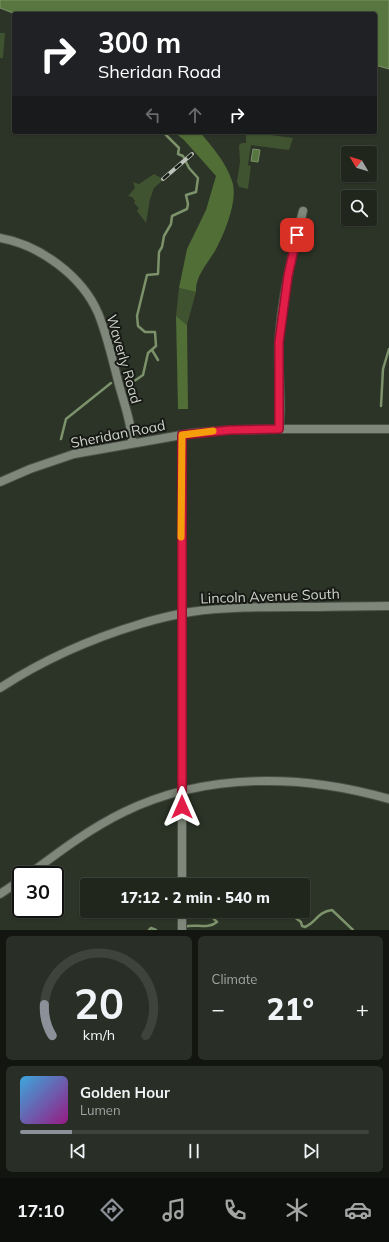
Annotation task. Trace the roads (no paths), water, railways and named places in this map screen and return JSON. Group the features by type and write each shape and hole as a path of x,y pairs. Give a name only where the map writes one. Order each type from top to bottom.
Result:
{"street":[{"path":"279,429 279,342 281,320 290,265 303,212"},
{"name":"Waverly Road","path":"0,238 21,244 39,252 67,272 84,288 98,312 129,424 132,443"},
{"name":"Sheridan Road","path":"0,482 30,469 74,454 182,435 230,430 389,429"},
{"path":"182,435 182,878"},
{"name":"Lincoln Avenue South","path":"0,688 52,657 87,642 125,628 181,614 231,608 389,606"},
{"path":"40,866 74,840 118,815 160,798 188,789 222,783 258,780 281,781 314,783 389,799"},
{"path":"0,894 12,886"},
{"path":"182,918 182,930"}],"waterway":[{"path":"125,384 130,384 143,375 148,353 156,346 155,332 145,332 138,326 137,316 147,275 158,274 159,252 162,247 164,236 171,224 172,216 187,209 188,204 186,195 196,192 198,178 189,168 183,156 178,154 179,148 165,134"},
{"path":"381,406 383,369 389,349"},
{"path":"152,350 158,360"},
{"path":"61,439 66,419 111,383"},
{"path":"296,918 301,922 302,926 305,927 323,913 332,910 353,930"},
{"path":"184,927 209,926 217,922 213,918"},
{"path":"149,930 151,928 156,930"}],"railway":[{"path":"163,179 192,154"}]}
